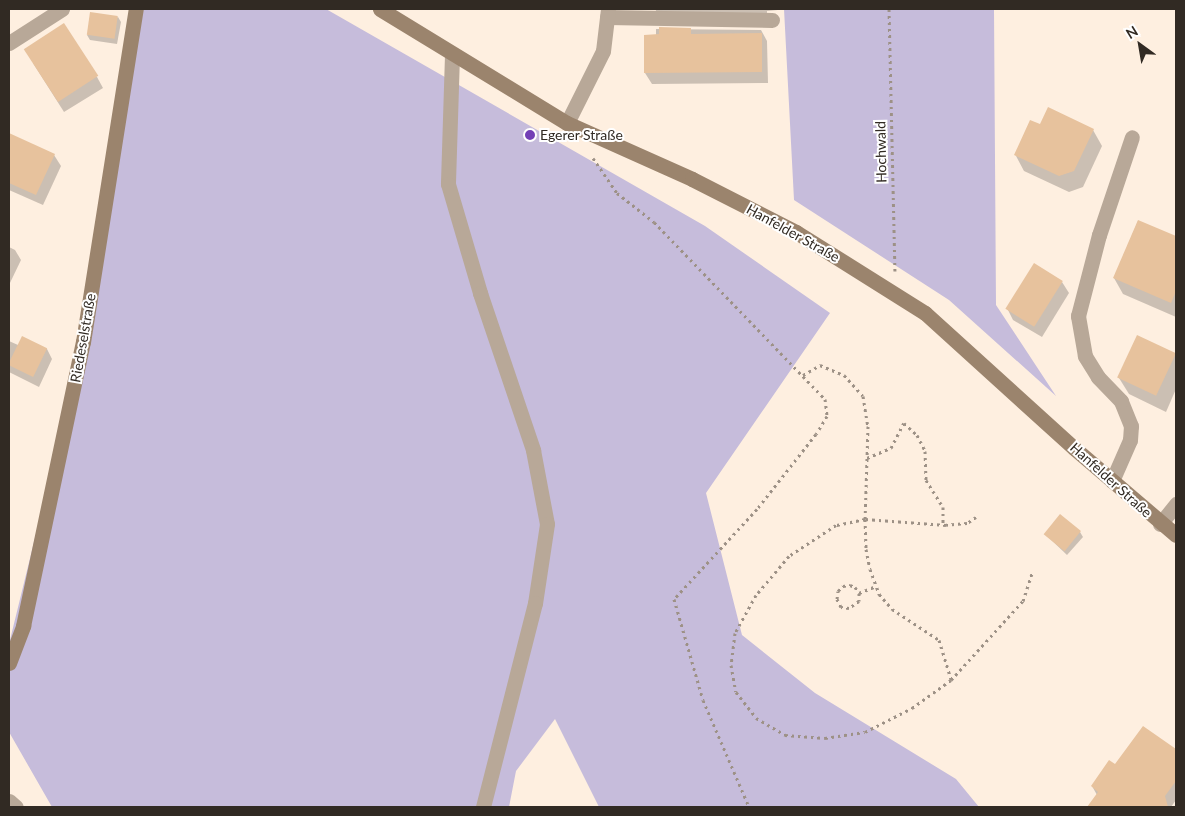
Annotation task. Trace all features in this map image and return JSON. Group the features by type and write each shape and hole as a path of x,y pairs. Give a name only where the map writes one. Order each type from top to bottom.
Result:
{"street":[{"path":"9,44 62,9"},
{"name":"Riedeselstraße","path":"9,663 24,626 83,342 136,9"},
{"name":"Hanfelder Straße","path":"380,9 452,55 568,123 692,179 796,232 925,313 1160,524 1176,536"},
{"path":"568,123 603,51 608,13 772,20"},
{"path":"452,55 448,184 480,293 533,450 547,524 534,603 484,807"},
{"path":"1112,481 1130,440 1131,426 1122,401 1098,377 1085,356 1078,316 1099,235 1132,137"},
{"name":"Hanfelder Straße","path":"1160,524 1176,504"},
{"path":"9,801 16,807"}],"path":[{"name":"Hochwald","path":"889,9 895,294"},
{"path":"590,154 617,193 654,222 825,399 828,416 757,509 674,598 703,700 750,807"},
{"path":"803,375 820,365 844,375 863,396 868,426 866,549 876,586 892,609 939,640 951,680"},
{"path":"867,458 891,448 904,423 916,435 925,451 926,480 943,507 943,524"},
{"path":"976,517 967,523 943,524 865,519 836,525 789,556 756,595 735,633 731,665 736,692 756,718 785,736 825,738 864,732 912,708 951,680 1023,601 1033,571"},
{"path":"850,585 855,587 859,594 859,600 849,608 841,607 837,599 838,591 843,586 850,585"},
{"path":"859,594 876,586"}],"shaded area":[{"path":"136,9 326,9 705,226 830,313 706,493 742,635 815,693 956,779 979,807 599,807 555,719 516,771 509,807 52,807 9,732 9,644 83,342"},
{"path":"784,9 994,9 996,305 1056,396 949,300 794,200"}],"building":[{"path":"90,12 118,16 115,39 87,35"},
{"path":"64,23 98,76 58,102 24,49"},
{"path":"659,27 691,28 691,34 762,33 762,72 644,73 644,35 659,34"},
{"path":"1048,107 1094,129 1074,171 1059,176 1014,155 1030,120 1040,124"},
{"path":"9,133 55,154 36,195 9,183"},
{"path":"1138,220 1176,236 1176,291 1171,303 1113,278"},
{"path":"1034,263 1063,281 1034,327 1005,309"},
{"path":"1137,335 1176,353 1156,396 1117,378"},
{"path":"22,336 47,348 33,377 9,365"},
{"path":"1060,514 1081,531 1065,551 1044,534"},
{"path":"1143,726 1176,749 1176,781 1165,796 1168,807 1087,807 1098,792 1091,786 1109,760 1115,764"}],"place":[{"name":"Egerer Straße","path":"530,135"}]}
